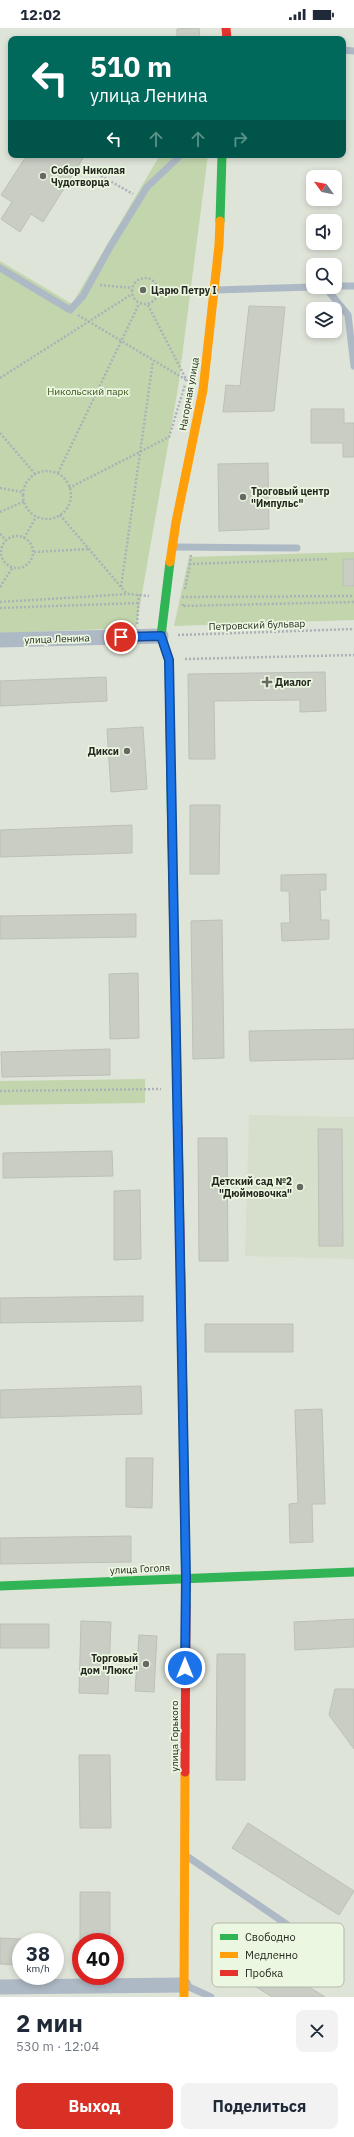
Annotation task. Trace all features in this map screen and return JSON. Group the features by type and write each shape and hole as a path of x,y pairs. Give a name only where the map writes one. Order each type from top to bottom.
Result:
{"street":[{"name":"Нагорная улица","path":"161,636 172,547 202,390 219,245 222,158"},
{"name":"улица Ленина","path":"0,640 161,636"},
{"name":"улица Горького","path":"161,636 169,660 186,1578 184,1991"},
{"name":"улица Гоголя","path":"0,1586 354,1572"},
{"path":"1,1991 98,1989 184,1991"}],"lane":[{"path":"0,268 70,310 83,296 90,285 110,247 147,186 178,158"},
{"path":"342,286 354,286"},
{"path":"214,290 306,287"},
{"path":"331,294 348,315 354,366"},
{"path":"172,547 297,548"},
{"path":"185,1855 286,1923"},
{"path":"184,1991 211,1997"}],"path":[{"path":"87,168 140,198"},
{"path":"146,278 154,282 158,290 156,299 148,305 139,304 132,294 132,288 137,280 146,278"},
{"path":"90,285 132,288"},
{"path":"158,290 200,290 199,297"},
{"path":"0,378 132,294"},
{"path":"58,473 139,304"},
{"path":"148,305 187,381"},
{"path":"70,310 202,390"},
{"path":"122,587 153,361"},
{"path":"70,488 140,450 169,437 187,381 188,373"},
{"path":"0,433 36,475"},
{"path":"43,471 58,473 69,484 72,499 65,512 52,520 36,517 26,507 23,492 30,478 43,471"},
{"path":"0,488 23,492"},
{"path":"0,512 25,501"},
{"path":"60,515 128,594"},
{"path":"24,538 36,517"},
{"path":"0,534 6,540"},
{"path":"18,535 24,538 29,540 34,552 29,564 17,569 5,564 0,552 6,540 18,535"},
{"path":"192,547 182,606 354,602"},
{"path":"34,552 90,549"},
{"path":"190,564 328,559"},
{"path":"0,587 12,567"},
{"path":"0,602 128,594 165,598 354,596"},
{"path":"0,608 138,603"},
{"name":"Петровский бульвар","path":"161,636 354,629"},
{"path":"169,660 354,655"},
{"path":"0,1091 176,1089"}],"shaded area":[{"name":"Детский сад №2 \"Дюймовочка\"","path":"249,1115 354,1117 354,1259 245,1256"}],"green space":[{"name":"Никольский парк","path":"158,158 208,158 178,388 136,628 0,633 0,261 72,304"},
{"path":"354,552 354,620 174,626 189,557"},
{"path":"145,1079 145,1103 0,1105 0,1081"}],"building":[{"path":"199,28 200,36 177,36 177,29"},
{"name":"Собор Николая Чудотворца","path":"25,158 83,158 43,222 31,214 20,232 1,219 12,202 1,195"},
{"path":"249,306 285,307 274,411 223,412 226,385 240,386"},
{"path":"311,409 344,409 344,423 354,423 354,457 343,457 343,443 311,443"},
{"name":"Троговый центр \"Импульс\"","path":"268,463 269,529 219,531 218,464"},
{"path":"343,559 354,559 354,586 343,586"},
{"path":"325,672 326,711 300,712 300,700 214,701 215,759 189,759 188,674"},
{"path":"106,677 107,701 0,706 0,681"},
{"path":"143,727 147,789 111,792 107,729"},
{"path":"190,805 220,805 219,874 190,874"},
{"path":"132,825 132,853 0,857 0,830"},
{"path":"326,874 326,890 320,890 321,920 329,920 329,939 282,941 281,923 290,923 289,891 281,891 281,875"},
{"path":"136,914 136,937 0,939 0,916"},
{"path":"222,920 224,1058 193,1059 191,921"},
{"path":"138,973 139,1038 110,1039 109,974"},
{"path":"354,1029 354,1059 250,1061 249,1031"},
{"path":"110,1049 110,1075 2,1077 1,1052"},
{"path":"318,1129 342,1129 343,1246 319,1246"},
{"path":"198,1138 227,1138 228,1261 199,1261"},
{"path":"112,1151 113,1176 3,1178 3,1153"},
{"path":"140,1190 141,1259 114,1260 114,1191"},
{"path":"143,1296 143,1321 0,1323 0,1298"},
{"path":"205,1324 293,1324 293,1352 205,1352"},
{"path":"141,1386 142,1414 0,1418 0,1390"},
{"path":"322,1409 325,1504 312,1504 313,1542 290,1543 289,1504 298,1503 295,1410"},
{"path":"126,1458 153,1458 152,1508 126,1507"},
{"path":"131,1536 131,1562 0,1564 0,1538"},
{"path":"354,1619 354,1647 295,1650 294,1622"},
{"path":"81,1621 111,1622 108,1694 79,1693"},
{"path":"0,1624 49,1624 49,1648 0,1648"},
{"name":"Торговый дом \"Люкс\"","path":"139,1635 157,1636 154,1692 135,1691"},
{"path":"217,1654 245,1654 245,1780 216,1780"},
{"path":"335,1689 354,1689 354,1749 329,1715"},
{"path":"79,1755 110,1755 111,1828 80,1828"},
{"path":"248,1823 354,1891 339,1915 232,1848"},
{"path":"80,1892 110,1892 110,1933 80,1933"},
{"path":"0,1938 12,1939 12,1965 0,1964"},
{"path":"256,1987 309,1987 325,1997 272,1997"}],"traffic: fast":[{"path":"220,221 222,158"},
{"path":"170,562 161,636 169,660 172,846"},
{"path":"183,1406 186,1606"},
{"path":"0,1586 354,1572"}],"traffic: slow":[{"path":"170,562 176,522 203,390 219,245 220,221"},
{"path":"172,846 178,1127"},
{"path":"184,1997 185,1772"}],"traffic: jam":[{"path":"226,28 227,36"},
{"path":"178,1127 183,1406"},
{"path":"185,1772 186,1606"}],"place":[{"name":"Собор Николая Чудотворца","path":"43,176"},
{"name":"Царю Петру I","path":"143,290"},
{"name":"Троговый центр \"Импульс\"","path":"243,497"},
{"name":"Диалог","path":"267,682"},
{"name":"Дикси","path":"127,751"},
{"name":"Детский сад №2 \"Дюймовочка\"","path":"300,1187"},
{"name":"Торговый дом \"Люкс\"","path":"146,1664"}],"route":[{"path":"121,637 161,636 169,660 186,1578 185,1668"}]}
